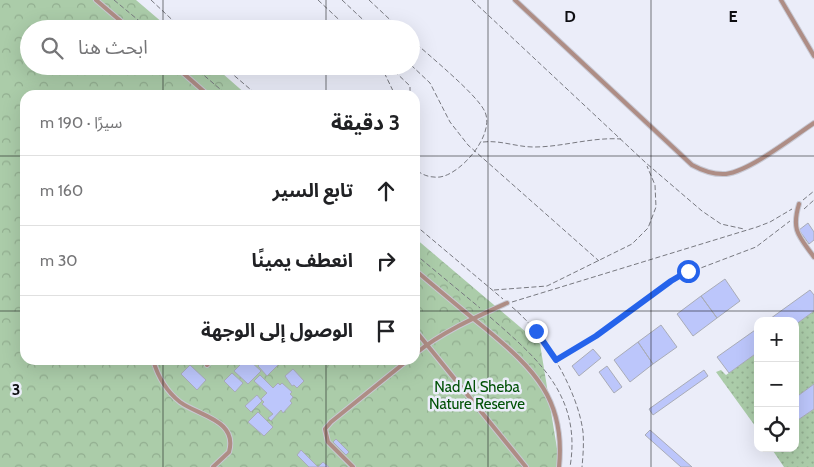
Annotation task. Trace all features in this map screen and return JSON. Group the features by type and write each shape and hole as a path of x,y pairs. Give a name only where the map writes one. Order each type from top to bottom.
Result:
{"lane":[{"path":"96,0 119,20"},
{"path":"515,0 692,165 702,170 720,174 738,171 814,122"},
{"path":"781,0 814,56"},
{"path":"185,75 202,90"},
{"path":"799,204 795,216 795,230 814,257"},
{"path":"420,274 524,362 545,389 558,422 560,441 559,467"},
{"path":"420,350 473,319 507,303"},
{"path":"420,336 526,467"},
{"path":"155,365 157,373 171,394 192,409 221,424 229,433 229,452 213,467"},
{"path":"353,467 328,442 325,429 331,422 402,365"}],"path":[{"path":"114,0 137,20"},
{"path":"151,0 172,20"},
{"path":"318,0 339,20"},
{"path":"342,0 363,20"},
{"path":"369,0 390,20"},
{"path":"472,0 646,163 711,218 732,227 744,229"},
{"path":"420,47 481,105 488,119 483,142 456,169 441,177 424,175 420,172"},
{"path":"420,73 430,83 455,130 474,151 599,261"},
{"path":"204,75 221,90"},
{"path":"234,75 251,90"},
{"path":"385,75 393,90"},
{"path":"398,75 410,86 410,90"},
{"path":"483,142 500,141 533,147 599,139 622,139"},
{"path":"492,290 547,286 632,244 641,237 653,218 656,196 655,185 646,163"},
{"path":"507,303 770,222 814,192"},
{"path":"556,360 596,336 677,277 756,247 814,200"},
{"path":"420,229 507,303 536,331 556,360 581,422 584,444 582,467"}],"green space":[{"name":"Nad Al Sheba Nature Reserve","path":"0,0 136,0 159,20 20,20 20,75 224,75 241,90 20,90 20,365 420,365 420,242 540,344 560,467 0,467"},
{"path":"814,311 814,384 799,395 799,362 799,322"},
{"path":"754,355 754,424 716,372 721,370 726,375"},
{"path":"814,409 814,467 784,467 774,452 799,452 799,419"}],"building":[{"path":"808,223 814,232 814,240 809,244 799,230"},
{"path":"725,279 740,301 717,318 701,296"},
{"path":"810,290 814,295 814,311 799,322 799,317 773,317"},
{"path":"701,296 717,318 693,336 677,314"},
{"path":"661,325 677,347 653,364 638,342"},
{"path":"754,331 754,355 729,373 717,357"},
{"path":"638,342 653,364 630,382 614,360"},
{"path":"593,349 601,358 579,376 572,366"},
{"path":"190,365 206,380 197,390 181,374"},
{"path":"240,365 254,365 261,371 248,384 234,371"},
{"path":"259,365 278,365 267,376"},
{"path":"607,366 622,387 614,393 599,372"},
{"path":"293,369 304,381 297,388 294,385 292,386 285,376"},
{"path":"704,370 708,376 653,415 649,409"},
{"path":"232,373 243,383 235,392 224,381"},
{"path":"260,375 273,388 278,383 280,385 282,383 292,392 290,394 293,397 290,401 292,403 283,413 281,410 271,421 268,418 273,414 262,404 264,402 261,399 267,393 254,381"},
{"path":"814,384 814,409 799,419 799,407 799,395"},
{"path":"257,395 262,401 251,412 245,406"},
{"path":"258,412 273,427 264,436 248,422"},
{"path":"650,430 692,467 681,467 645,435"},
{"path":"336,439 349,452 346,455 333,442"},
{"path":"301,450 318,467 309,467 297,455"},
{"path":"323,462 329,467 318,467"}],"route":[{"path":"536,331 556,360 596,336 671,281 688,271"}]}
